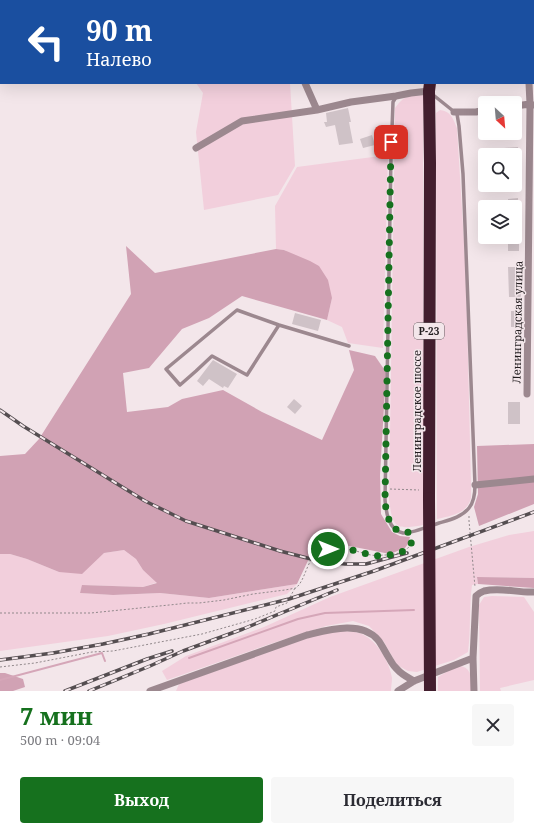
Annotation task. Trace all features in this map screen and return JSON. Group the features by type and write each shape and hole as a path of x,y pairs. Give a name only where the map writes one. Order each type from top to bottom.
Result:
{"highway":[{"name":"Ленинградское шоссе","path":"430,87 424,494 430,691"}],"street":[{"path":"305,84 317,110"},
{"name":"Ленинградская улица","path":"527,394 532,104 529,84"},
{"path":"196,148 242,121 317,110 351,102 396,96 430,87"},
{"path":"522,105 532,104"},
{"path":"454,112 478,112"},
{"path":"476,485 534,479"},
{"path":"474,691 473,658 476,596 484,591 508,590 533,593"},
{"path":"150,691 307,635 326,630 345,628 358,628 377,639 398,671 414,681"},
{"path":"398,691 414,681 473,658"}],"lane":[{"path":"396,96 393,102 391,156 385,489 388,519 396,530 403,533 421,530 465,513 474,499 476,485 463,174 459,126 457,114 430,87"},
{"path":"279,325 248,375 212,356 180,385 166,369 238,310 279,325 348,346"}],"path":[{"path":"385,489 424,494"},
{"path":"470,507 469,521 476,596"},
{"path":"0,668 92,652 113,651 202,634 254,619 287,603 300,584 311,559 318,552 328,549 343,548 372,555 395,554 402,552 409,547 412,540 409,532"},
{"path":"0,613 91,613 217,601 296,588"}],"shaded area":[{"path":"197,84 290,84 295,166 278,195 204,210 196,132 203,93"},
{"path":"423,95 423,525 401,527 394,522 389,500 395,108 404,98"},
{"path":"440,110 449,114 457,128 466,275 471,498 466,508 462,511 437,519 436,113"},
{"path":"388,155 383,348 348,343 342,327 327,320 332,298 285,250 276,249 275,206 297,167"},
{"path":"126,246 155,273 276,249 284,250 319,266 328,280 332,298 327,320 242,296 209,318 182,329 149,368 123,373 127,412 168,407 182,399 223,390 262,412 322,440 354,370 349,350 375,356 386,372 380,475 381,514 392,532 400,536 410,537 405,548 390,554 339,544 325,544 313,550 297,584 209,598 160,593 113,595 80,593 82,585 143,587 157,583 143,570 136,559 124,550 104,553 82,574 59,572 27,559 10,554 0,554 0,456 25,454 39,439 131,294"},
{"path":"534,444 534,504 479,526 474,507 478,494 477,446"},
{"path":"534,531 534,578 477,577 478,584 472,585 468,652 454,660 417,672 408,671 397,665 384,642 369,626 353,621 326,626 167,680 162,671 186,656 264,627 330,597 469,547 509,535"},
{"path":"124,550 136,559 143,570 158,582 143,587 83,585 80,593 113,595 160,593 209,598 297,584 287,594 164,624 108,636 0,651 0,554 10,554 27,559 59,572 104,553"},
{"path":"477,577 534,578 534,588 478,584"},
{"path":"484,597 524,597 534,612 534,680 500,688 501,691 480,691 479,605"},
{"path":"337,631 362,634 368,637 378,647 391,672 391,691 176,691 179,684 315,635"},
{"path":"459,666 464,667 469,671 471,691 438,691 438,677"},
{"path":"0,673 5,673 23,679 25,687 13,691 0,691"}],"building":[{"path":"348,108 353,143 339,145 335,125 326,127 324,122 327,122 326,113"},
{"path":"372,135 375,145 363,148 360,139"},
{"path":"518,198 518,200 508,200"},
{"path":"508,244 519,244 519,251 508,251"},
{"path":"508,267 518,267 521,297 509,297"},
{"path":"511,311 520,311 520,327 511,327"},
{"path":"295,313 321,320 318,331 292,324"},
{"path":"213,360 237,374 228,388 224,386 223,388 209,379 203,386 197,381"},
{"path":"294,399 302,406 295,414 287,407"},
{"path":"508,402 520,402 520,424 508,424"}],"waterway":[{"path":"189,658 298,619 325,613 414,610"},
{"path":"0,680 102,653 105,661"}],"railway":[{"path":"0,410 23,426 145,501 186,521 280,551 326,562 366,564 407,553"},
{"path":"0,660 53,653 103,644 289,599 374,571 534,512"},
{"path":"89,691 183,651 243,629 337,590"},
{"path":"65,691 147,659 172,651"}],"route":[{"path":"328,549 343,548 372,555 392,555 405,551 409,547 412,540 409,532 403,533 396,530 392,525 388,519 385,500 391,142"}]}
